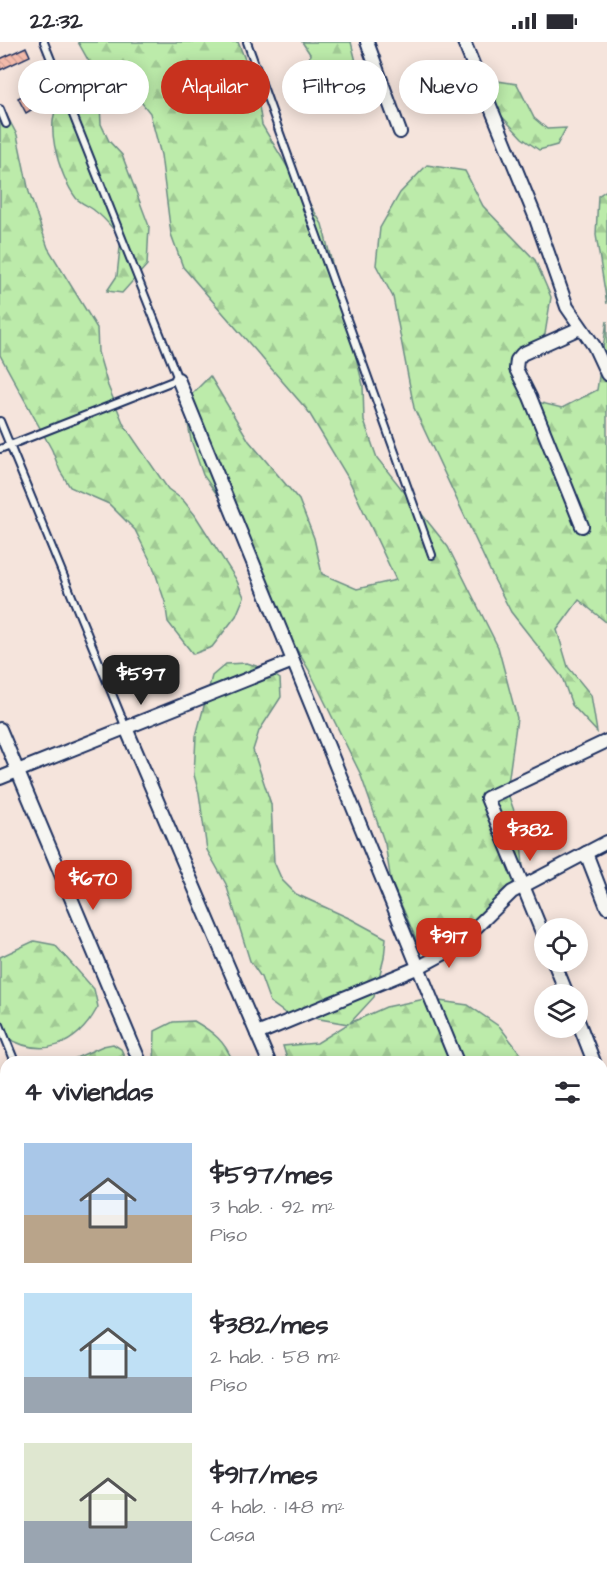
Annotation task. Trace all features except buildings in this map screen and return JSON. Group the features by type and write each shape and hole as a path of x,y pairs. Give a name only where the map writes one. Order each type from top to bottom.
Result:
{"street":[{"path":"367,42 400,132"},
{"path":"464,42 535,216 567,307 594,346 607,374"},
{"path":"580,328 522,354 517,360 516,369 559,464 582,526"},
{"path":"178,379 455,1056"},
{"path":"0,778 293,661"},
{"path":"126,728 266,1056"},
{"path":"0,729 137,1056"},
{"path":"537,918 487,798 607,741"},
{"path":"257,1034 419,967 456,947 513,892 607,842"},
{"path":"586,853 607,906"},
{"path":"585,1038 592,1056"}],"lane":[{"path":"0,449 178,379 44,42"},
{"path":"247,42 432,555"},
{"path":"0,109 6,124"},
{"path":"0,421 126,728"},
{"path":"0,1025 13,1056"}],"green space":[{"path":"78,42 238,42 245,60 161,60 161,114 260,114 262,125 322,224 363,385 364,421 377,458 448,547 498,647 517,718 507,791 520,828 523,867 482,931 456,954 419,946 391,881 385,844 360,773 309,670 270,604 246,535 203,475 191,440 184,402 210,376 249,441 299,500 314,538 322,574 357,589 396,580 347,476 308,411 183,267 171,234 161,155 149,112 149,60 88,60"},
{"path":"302,42 351,42 356,60 309,60 310,54"},
{"path":"499,81 517,84 534,118 547,129 566,128 557,145 539,150 522,138 499,113"},
{"path":"0,109 17,135 29,192 48,248 97,328 98,352 108,386 124,425 168,489 183,500 195,515 236,579 244,597 236,616 212,647 193,654 168,622 165,602 153,566 135,530 109,504 70,487 0,355"},
{"path":"55,114 100,114 101,124 109,141 122,155 149,226 147,265 122,293 107,291 117,276 121,238 93,209 80,202 70,188 58,161 53,131"},
{"path":"427,165 465,171 483,206 535,260 551,297 545,334 523,362 525,399 562,408 597,390 607,321 607,623 579,600 557,630 568,667 591,695 597,732 572,705 562,677 511,612 414,408 393,297 376,265 380,228 400,193"},
{"path":"607,190 607,304 596,235 598,196"},
{"path":"247,663 265,669 280,679 281,697 259,731 253,750 271,804 274,862 282,880 296,894 386,938 384,958 374,997 350,1023 386,1007 425,999 468,1005 500,1027 522,1056 286,1056 283,1046 317,1043 348,1024 285,1013 270,1002 261,977 250,961 226,884 207,850 199,793 194,775 196,736 212,676 226,664"},
{"path":"34,941 55,945 94,989 98,1007 90,1020 69,1040 45,1048 18,1043 4,1036 0,1021 0,957"},
{"path":"194,1021 218,1038 230,1056 154,1056 155,1031 173,1022"},
{"path":"113,1044 121,1049 124,1056 80,1056"}]}
